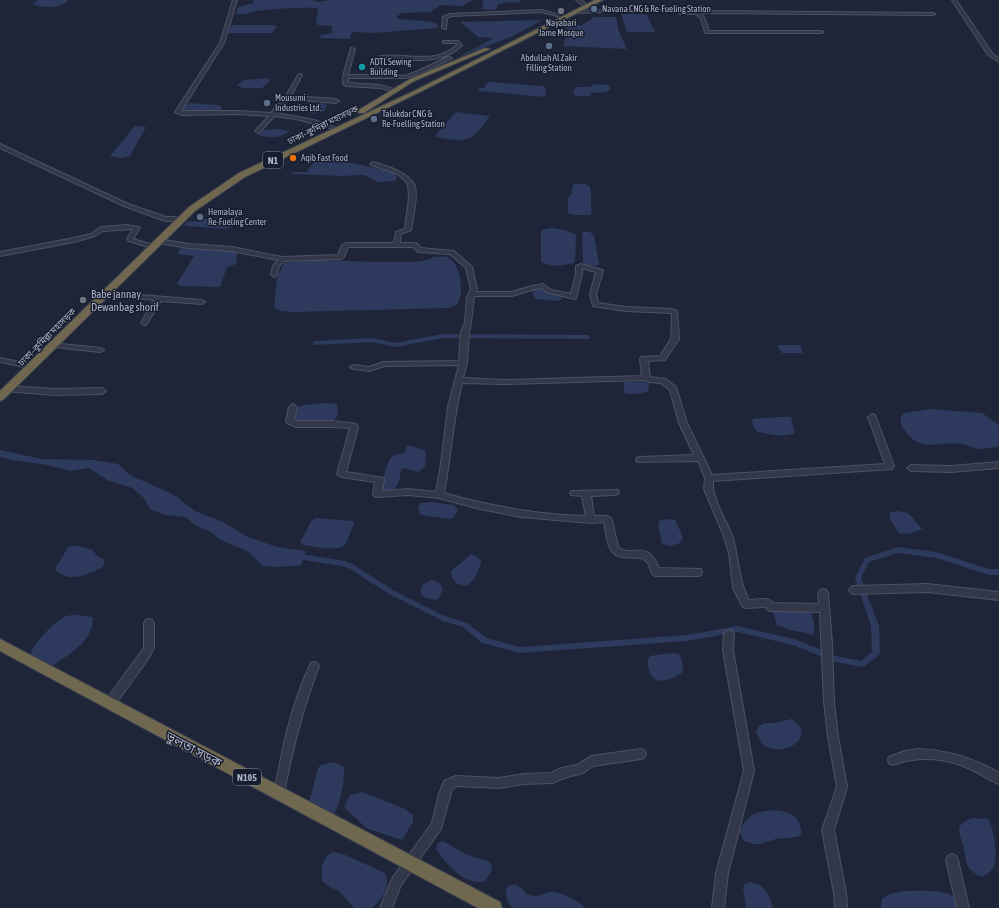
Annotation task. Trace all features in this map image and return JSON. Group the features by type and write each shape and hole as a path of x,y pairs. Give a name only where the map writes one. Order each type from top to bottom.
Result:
{"highway":[{"name":"ঢাকা–কুমিল্লা মহাসড়ক","path":"0,397 4,389 25,365 195,201 237,174 332,128 412,80 453,60 494,46 561,16 581,2 593,0"},
{"name":"ঢাকা–কুমিল্লা মহাসড়ক","path":"4,389 54,345 192,209 242,175 600,0"},
{"path":"453,60 458,66 469,65"},
{"path":"432,71 444,71 447,73 446,76"},
{"name":"ভুলতা সড়ক","path":"0,645 494,908"}],"street":[{"path":"235,0 222,42 178,112 273,115 316,121 332,128"},
{"path":"954,0 990,54 999,62"},
{"path":"574,12 678,9 680,13 698,14 703,12 933,14"},
{"path":"444,28 445,17 450,15 542,11 561,16"},
{"path":"698,14 703,19 707,32 821,32"},
{"path":"375,76 382,57 431,58 446,56 460,45 458,42 445,42"},
{"path":"353,49 345,76 346,84 380,87 395,91"},
{"path":"345,76 405,77 453,60"},
{"path":"258,131 288,97 300,75"},
{"path":"288,97 336,100"},
{"path":"0,146 126,205 165,219 176,219"},
{"path":"373,164 400,173 402,177 410,182 412,186 408,230 398,233 397,244"},
{"path":"0,254 74,240 93,235 101,229 127,227 137,228 130,238 131,240 148,245"},
{"path":"159,241 188,246 232,249 282,259 340,257 344,246 347,245 415,245 419,250 452,252 469,267 474,285 465,332 459,380 452,407 444,471 439,495"},
{"path":"274,275 276,266 282,259"},
{"path":"472,294 512,294 534,287 543,286 549,291 574,297 579,274 579,266 598,269 600,271 599,280 594,294 595,305 620,309 675,312 675,339 662,358 644,359 646,378"},
{"path":"105,294 202,302"},
{"path":"144,323 158,298"},
{"path":"54,345 100,350"},
{"path":"0,360 25,365"},
{"path":"354,367 370,369 383,364 462,363"},
{"path":"459,380 504,382 646,378 664,381 673,390 683,423 704,465 708,478 708,489 727,534 733,553 738,588 746,604 751,605 768,603 773,607 825,608"},
{"path":"4,389 54,392 102,391"},
{"path":"293,407 290,421 296,424 332,424 353,426 354,428 341,474 380,480 377,494 408,492 439,495 492,509 520,514 608,520 614,549 616,551 620,553 644,555 648,557 656,572 698,572"},
{"path":"708,478 889,467 890,466 872,416"},
{"path":"640,460 700,458"},
{"path":"911,468 951,469 999,465"},
{"path":"574,493 615,492"},
{"path":"586,493 591,520"},
{"path":"857,590 927,588 999,596"},
{"path":"823,593 827,644 827,671 833,737 842,788 828,830 840,893 841,908"},
{"path":"110,703 145,656 149,643 149,623"},
{"path":"718,908 722,873 749,771 728,654 729,634"},
{"path":"279,794 292,728 314,666"},
{"path":"386,908 397,882 437,825 444,794 448,785 456,781 499,784 524,779 552,778 562,773 579,769 591,760 641,754"},
{"path":"893,760 903,755 936,754 986,770 999,779"},
{"path":"952,860 964,908"}],"water":[{"path":"38,0 68,0 61,5 52,7 32,4"},
{"path":"254,0 313,0 317,2 331,0 473,0 462,6 441,5 430,12 402,13 397,16 398,19 433,22 437,24 438,28 373,33 354,32 351,34 350,39 320,38 321,35 332,33 332,26 318,25 316,22 318,8 280,9 251,12 247,14 236,14 238,7 253,3"},
{"path":"482,0 520,0 521,3 509,2 497,5 495,10 482,9"},
{"path":"621,14 647,15 655,32 627,32"},
{"path":"594,17 616,17 619,32 627,49 563,46 568,31 567,28 561,24 567,22 581,26"},
{"path":"543,20 513,36 453,59 493,38 478,37 460,22"},
{"path":"232,25 274,25 277,27 272,33 227,33"},
{"path":"267,78 270,81 262,88 242,88 237,85 244,80"},
{"path":"488,82 544,86 546,89 545,97 478,91 479,88 484,88"},
{"path":"593,84 609,85 611,89 606,92 590,93 591,96 575,96 573,90 577,87 591,87"},
{"path":"189,103 219,105 222,108 218,112 181,112 182,108"},
{"path":"324,103 327,106 323,112 313,114 308,111 311,106"},
{"path":"456,112 490,116 484,125 473,136 468,138 455,140 436,137 437,133"},
{"path":"135,126 146,127 130,156 121,158 110,156"},
{"path":"279,129 289,131 278,137 258,135 259,132 266,130"},
{"path":"319,158 357,164 396,173 397,178 395,181 378,182 364,175 344,176 290,174 293,172 307,172 315,160"},
{"path":"573,184 584,184 590,187 591,215 572,215 568,213 568,198 571,195"},
{"path":"205,219 228,220 230,221 229,228 223,229 184,225 189,222 202,221"},
{"path":"553,228 565,230 576,235 575,262 549,265 541,262 541,230"},
{"path":"582,232 590,232 594,236 599,264 597,266 585,265 583,262"},
{"path":"181,247 234,251 237,252 236,264 227,267 220,287 180,286 177,284 194,256 178,254"},
{"path":"434,257 447,257 455,264 460,276 461,289 458,303 449,308 293,312 281,311 274,307 277,278 284,263 312,260 410,262"},
{"path":"541,287 562,295 562,299 557,301 536,299 533,294 533,290"},
{"path":"779,345 800,345 803,353 782,353 778,347"},
{"path":"645,382 649,384 648,392 625,394 623,383"},
{"path":"324,403 337,404 337,414 335,419 331,422 294,422 293,417 297,408 304,405"},
{"path":"931,409 982,413 999,425 999,446 978,449 962,444 952,443 931,445 918,442 902,427 901,421 903,413"},
{"path":"791,417 795,433 781,436 770,435 756,431 753,426 752,419"},
{"path":"408,445 424,450 426,453 425,466 419,472 403,468 401,470 398,485 390,491 385,492 381,488 389,460 394,455 405,452 406,446"},
{"path":"0,450 42,459 93,460 118,464 130,475 168,492 179,498 195,511 223,522 248,537 277,547 306,551 301,565 280,567 263,566 247,551 219,539 211,532 197,526 185,517 165,515 150,509 144,498 132,488 107,480 89,468 70,471 47,465 12,460 0,457"},
{"path":"432,502 454,505 458,510 451,519 420,515 418,507 421,503"},
{"path":"897,511 908,513 922,529 909,534 899,533 891,521 889,514"},
{"path":"316,518 352,521 354,524 345,545 331,548 303,545 300,542 312,520"},
{"path":"660,520 675,520 683,537 680,543 670,546 662,544 658,524"},
{"path":"72,546 93,550 97,556 105,562 103,567 78,577 60,574 55,569 68,547"},
{"path":"472,554 481,560 478,571 467,586 457,584 452,578 451,571"},
{"path":"431,580 439,583 442,587 442,593 437,600 424,598 420,592 422,585"},
{"path":"772,610 811,612 814,624 814,635 777,625"},
{"path":"78,615 93,617 89,633 80,645 54,665 48,667 29,658 34,647 55,623 66,616"},
{"path":"671,653 679,654 682,660 683,672 664,681 654,678 648,668 648,659 650,656"},
{"path":"791,719 799,726 802,733 800,739 794,744 787,748 778,749 770,748 762,743 756,732 758,727 764,723 775,723"},
{"path":"334,762 344,767 344,779 339,803 334,814 331,815 309,803 318,768 321,765"},
{"path":"362,792 405,809 413,815 413,822 402,840 366,828 344,807 350,795"},
{"path":"775,810 786,812 795,817 800,824 801,835 797,837 776,839 760,844 744,841 739,832 750,817 757,813"},
{"path":"972,818 988,819 994,835 996,855 994,866 991,871 983,877 976,874 969,868 959,832 960,826"},
{"path":"443,841 465,854 490,862 492,867 491,872 485,881 477,882 470,880 463,877 450,867 436,849 438,843"},
{"path":"333,852 343,854 385,873 387,878 387,887 382,897 372,908 354,908 339,891 322,881 324,860"},
{"path":"751,882 760,885 766,891 773,908 746,908 743,888 745,884"},
{"path":"515,884 523,889 526,894 535,896 550,892 557,892 576,901 585,908 512,908 507,900 506,892 508,886"},
{"path":"903,891 931,891 946,893 952,895 956,899 959,908 881,908 882,899 889,894"}],"waterway":[{"path":"315,343 372,340 396,345 442,336 588,337"},
{"path":"296,556 343,563 352,567 391,592 445,619 465,625 485,641 520,650 687,638 737,629 794,642 835,659 862,664 876,653 875,626 858,578 867,560 898,550 936,555 989,572 999,572"}],"place":[{"name":"Navana CNG & Re-Fueling Station","path":"594,9"},
{"name":"Nayabari Jame Mosque","path":"561,11"},
{"name":"Abdullah Al Zakir Filling Station","path":"549,46"},
{"name":"ADTL Sewing Building","path":"362,67"},
{"name":"Mousumi Industries Ltd.","path":"267,103"},
{"name":"Talukdar CNG & Re-Fuelling Station","path":"374,119"},
{"name":"Aqib Fast Food","path":"293,158"},
{"name":"Hemalaya Re-Fueling Center","path":"200,217"},
{"name":"Babe jannay Dewanbag shorif","path":"83,300"}]}
